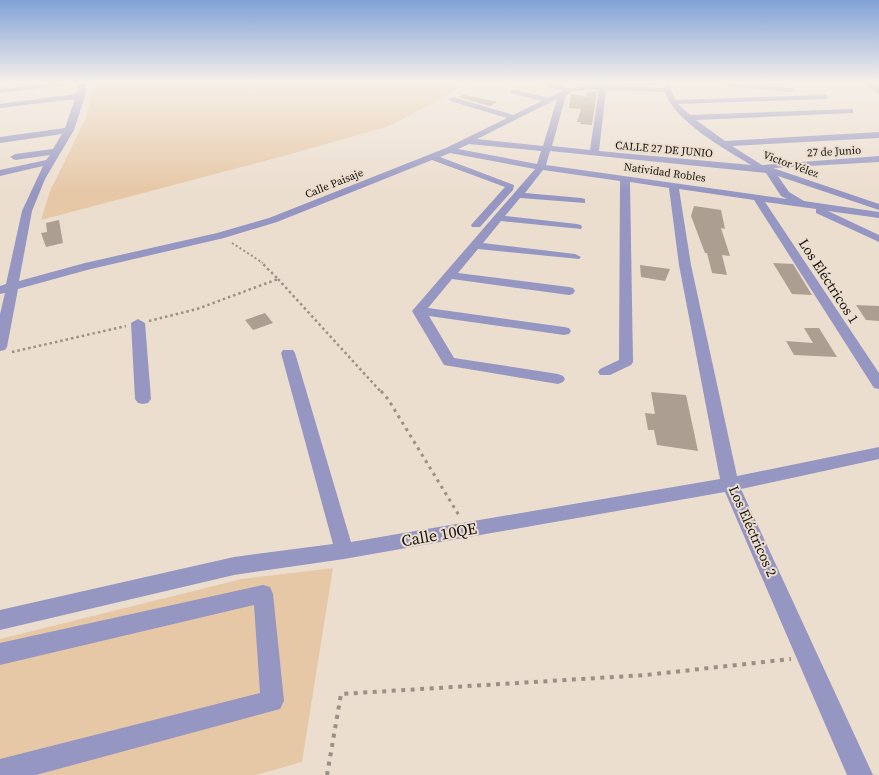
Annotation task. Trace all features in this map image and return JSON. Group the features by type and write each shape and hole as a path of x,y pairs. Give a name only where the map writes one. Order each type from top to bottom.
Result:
{"street":[{"path":"5,350 6,288 27,211 40,179 70,130 74,119"},
{"name":"Calle Paisaje","path":"6,288 85,267 220,236 292,213 433,157 512,119"},
{"path":"419,311 538,170 557,119"},
{"path":"594,154 597,119"},
{"name":"Victor Vélez","path":"689,119 723,144 764,168 879,207"},
{"path":"0,140 70,130"},
{"path":"723,144 879,135"},
{"name":"CALLE 27 DE JUNIO","path":"469,141 594,154 635,171 712,178 764,168"},
{"name":"Natividad Robles","path":"449,150 538,170 635,171 673,185 712,178 756,197 879,215"},
{"path":"15,157 57,152"},
{"path":"433,157 509,184 510,188 476,225"},
{"name":"27 de Junio","path":"764,168 879,159"},
{"path":"0,173 50,162"},
{"path":"764,168 785,194 879,239"},
{"path":"538,170 583,178"},
{"path":"605,372 626,362 635,171"},
{"name":"Los Eléctricos 2","path":"673,185 685,265 730,484 809,656 860,775"},
{"path":"518,195 581,201"},
{"name":"Los Eléctricos 1","path":"756,197 878,383"},
{"path":"498,218 577,227"},
{"path":"475,245 575,257"},
{"path":"449,275 569,291"},
{"path":"419,311 564,330"},
{"path":"419,311 449,362 558,379"},
{"path":"138,323 143,399"},
{"path":"288,353 308,418 344,551"},
{"name":"Calle 10QE","path":"0,620 234,566 344,551 730,484 879,453"},
{"path":"0,654 263,594 272,701 0,772"}],"path":[{"path":"220,236 266,265 388,399 468,529"},
{"path":"5,350 197,309 278,279"},
{"path":"327,775 341,694 646,675 809,656"}],"shaded area":[{"path":"85,119 403,119 386,127 280,157 41,220 50,191"},
{"path":"333,568 302,762 256,775 0,775 0,639 242,579"}],"building":[{"path":"578,119 593,119 592,125 577,122"},
{"path":"694,206 721,210 725,229 721,228 730,256 722,255 727,275 712,273 707,253 705,253 691,216"},
{"path":"59,220 63,243 46,247 41,233 47,232 46,223"},
{"path":"773,263 793,264 812,295 792,294"},
{"path":"640,265 670,269 665,281 641,277"},
{"path":"856,305 879,306 879,321 866,320"},
{"path":"265,313 273,323 253,330 245,320"},
{"path":"804,328 819,328 837,357 794,355 786,341 813,343"},
{"path":"651,392 686,395 698,451 657,445 654,430 648,430 645,413 655,414"}]}
